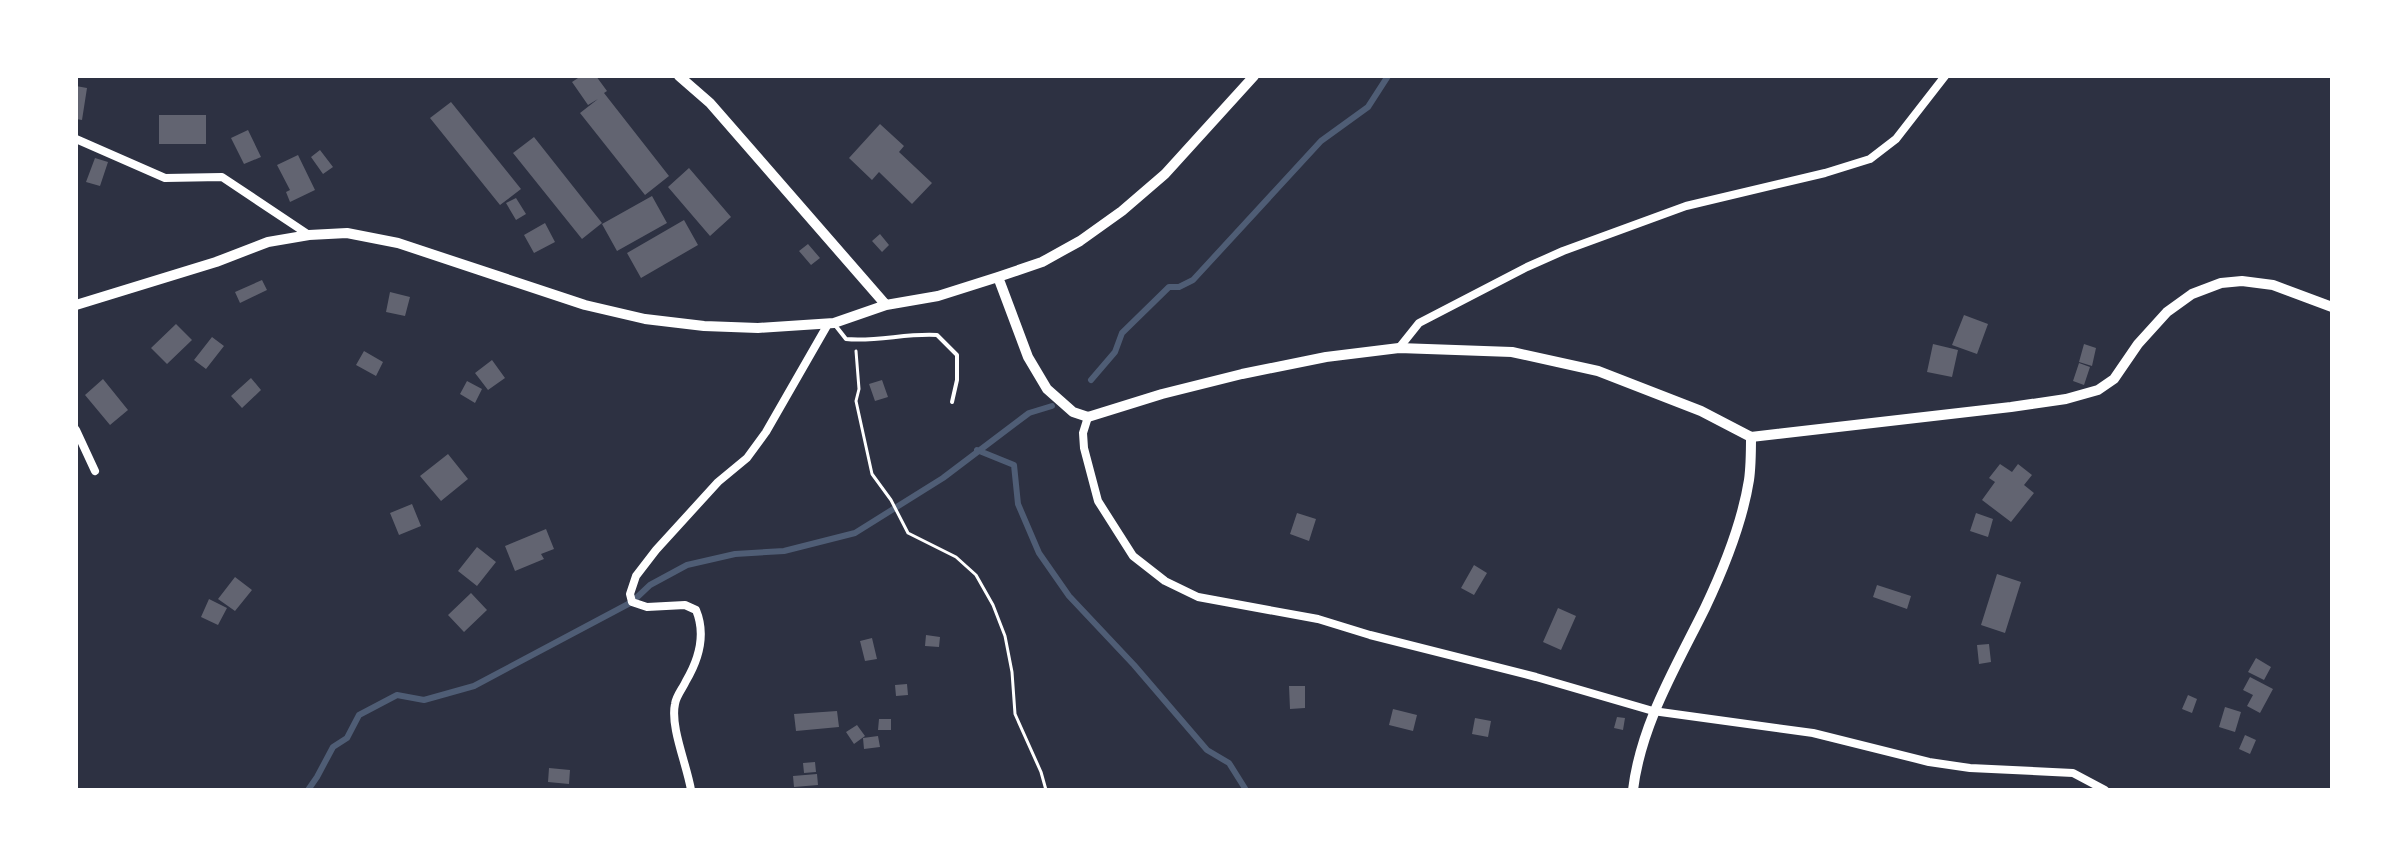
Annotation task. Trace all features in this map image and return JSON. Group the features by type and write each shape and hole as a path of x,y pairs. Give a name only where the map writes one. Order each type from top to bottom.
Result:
{"street":[{"path":"679,76 710,103 886,305"},
{"path":"76,305 216,262 268,242 347,233 398,243 585,305 645,319 758,328 831,324 886,305 938,296 998,277 1042,262 1080,241 1122,211 1165,174 1254,76"},
{"path":"1399,348 1419,323 1563,251 1686,206 1825,173 1870,159 1896,139 1945,76"},
{"path":"76,139 165,178 222,177 309,235"},
{"path":"998,277 1028,357 1047,389 1073,412 1088,417 1242,374 1326,357 1399,348 1512,352 1598,371 1701,411 1751,437 2011,407 2066,399 2098,390 2114,379 2138,344 2167,312 2192,294 2221,283 2242,281 2273,285 2332,307"},
{"path":"691,790 674,720 675,702 693,670 702,623 696,610 685,605 647,607 632,602 632,586 656,550 718,482 747,458 831,324"},
{"path":"1088,417 1083,433 1084,448 1098,501 1133,556 1165,581 1198,597 1318,619 1653,711 1813,733 1929,762 1970,768 2073,773 2105,790"},
{"path":"76,430 95,471"},
{"path":"1633,790 1634,776 1653,711 1706,605 1740,521 1749,479 1751,437"}],"lane":[{"path":"831,324 846,339 854,340 869,341 915,333 937,335 957,355 957,380 952,402"}],"path":[{"path":"854,340 859,389 856,401 872,474 891,500 908,533 956,557 976,575 993,605 1005,636 1015,714 1046,790"}],"building":[{"path":"581,76 596,76 607,91 604,93 669,176 645,195 580,113 598,99 588,105 572,82"},
{"path":"76,86 87,88 82,120 76,119"},
{"path":"451,102 521,189 500,205 430,118"},
{"path":"159,115 206,115 206,144 159,144"},
{"path":"880,124 904,146 899,152 932,183 912,204 879,172 872,180 849,158"},
{"path":"248,130 261,157 244,164 231,138"},
{"path":"534,137 602,223 582,239 513,153"},
{"path":"320,150 333,167 323,174 311,157"},
{"path":"298,155 315,190 290,202 286,192 290,190 277,165"},
{"path":"95,158 108,162 100,186 86,182"},
{"path":"689,168 731,217 710,236 668,187"},
{"path":"652,196 667,223 617,251 602,224"},
{"path":"516,198 526,214 516,220 506,203"},
{"path":"684,220 698,245 641,278 627,253"},
{"path":"545,223 555,242 534,253 524,235"},
{"path":"880,234 889,245 882,252 872,241"},
{"path":"808,244 820,258 811,265 799,251"},
{"path":"262,280 267,290 240,303 235,292"},
{"path":"390,292 410,297 405,316 386,312"},
{"path":"1964,315 1988,324 1977,354 1952,345"},
{"path":"176,324 192,340 167,364 151,348"},
{"path":"212,337 224,346 206,369 194,360"},
{"path":"1933,344 1958,350 1952,377 1927,372"},
{"path":"2084,344 2096,348 2092,366 2079,362"},
{"path":"364,351 383,362 376,376 356,365"},
{"path":"492,360 505,378 488,390 475,373"},
{"path":"2079,363 2090,367 2084,385 2073,381"},
{"path":"251,378 261,390 242,408 231,396"},
{"path":"103,379 128,410 110,425 85,395"},
{"path":"882,380 888,397 875,401 869,384"},
{"path":"467,381 482,389 475,403 460,394"},
{"path":"448,454 468,479 441,501 420,476"},
{"path":"2000,464 2012,472 2018,464 2032,475 2024,485 2034,493 2011,522 1982,500 1995,482 1989,478"},
{"path":"412,504 421,526 399,535 390,513"},
{"path":"1297,513 1316,519 1309,541 1290,534"},
{"path":"1976,513 1993,519 1988,537 1970,531"},
{"path":"546,529 554,549 541,554 544,559 515,571 505,546"},
{"path":"477,547 496,562 477,586 458,571"},
{"path":"1474,565 1487,573 1474,595 1461,588"},
{"path":"1997,574 2021,582 2005,633 1981,625"},
{"path":"235,577 252,590 235,611 218,599"},
{"path":"1877,585 1911,596 1907,609 1873,597"},
{"path":"471,593 487,610 464,632 448,615"},
{"path":"209,599 227,608 218,625 201,617"},
{"path":"1558,608 1576,616 1561,650 1543,642"},
{"path":"926,635 940,637 939,647 925,646"},
{"path":"872,638 877,659 865,661 860,641"},
{"path":"1989,644 1991,662 1979,664 1977,645"},
{"path":"2256,658 2271,667 2264,680 2248,672"},
{"path":"2250,677 2273,689 2260,713 2247,706 2253,695 2243,690"},
{"path":"907,684 908,695 896,696 895,685"},
{"path":"1289,686 1305,686 1305,708 1290,709"},
{"path":"2188,695 2197,699 2192,713 2182,709"},
{"path":"2225,707 2241,712 2235,732 2219,727"},
{"path":"1393,709 1417,715 1413,731 1389,725"},
{"path":"837,711 839,727 796,731 794,714"},
{"path":"1617,717 1625,718 1623,730 1614,728"},
{"path":"1475,718 1491,721 1488,737 1472,734"},
{"path":"879,719 891,719 891,730 878,730"},
{"path":"857,725 865,736 854,744 846,732"},
{"path":"2245,735 2256,740 2250,754 2239,749"},
{"path":"878,736 880,747 864,749 863,738"},
{"path":"815,762 816,772 804,773 803,763"},
{"path":"549,768 570,770 569,784 548,782"},
{"path":"817,774 818,785 794,787 793,776"}],"waterway":[{"path":"1091,380 1115,352 1122,333 1169,287 1179,287 1193,280 1321,141 1368,107 1388,76"},
{"path":"308,790 333,747 347,738 359,715 397,695 424,700 474,686 632,602 650,585 687,565 735,554 784,551 855,533 943,478 1029,413 1052,406"},
{"path":"977,450 1014,465 1018,504 1039,553 1069,596 1207,750 1229,763 1246,790"}]}
